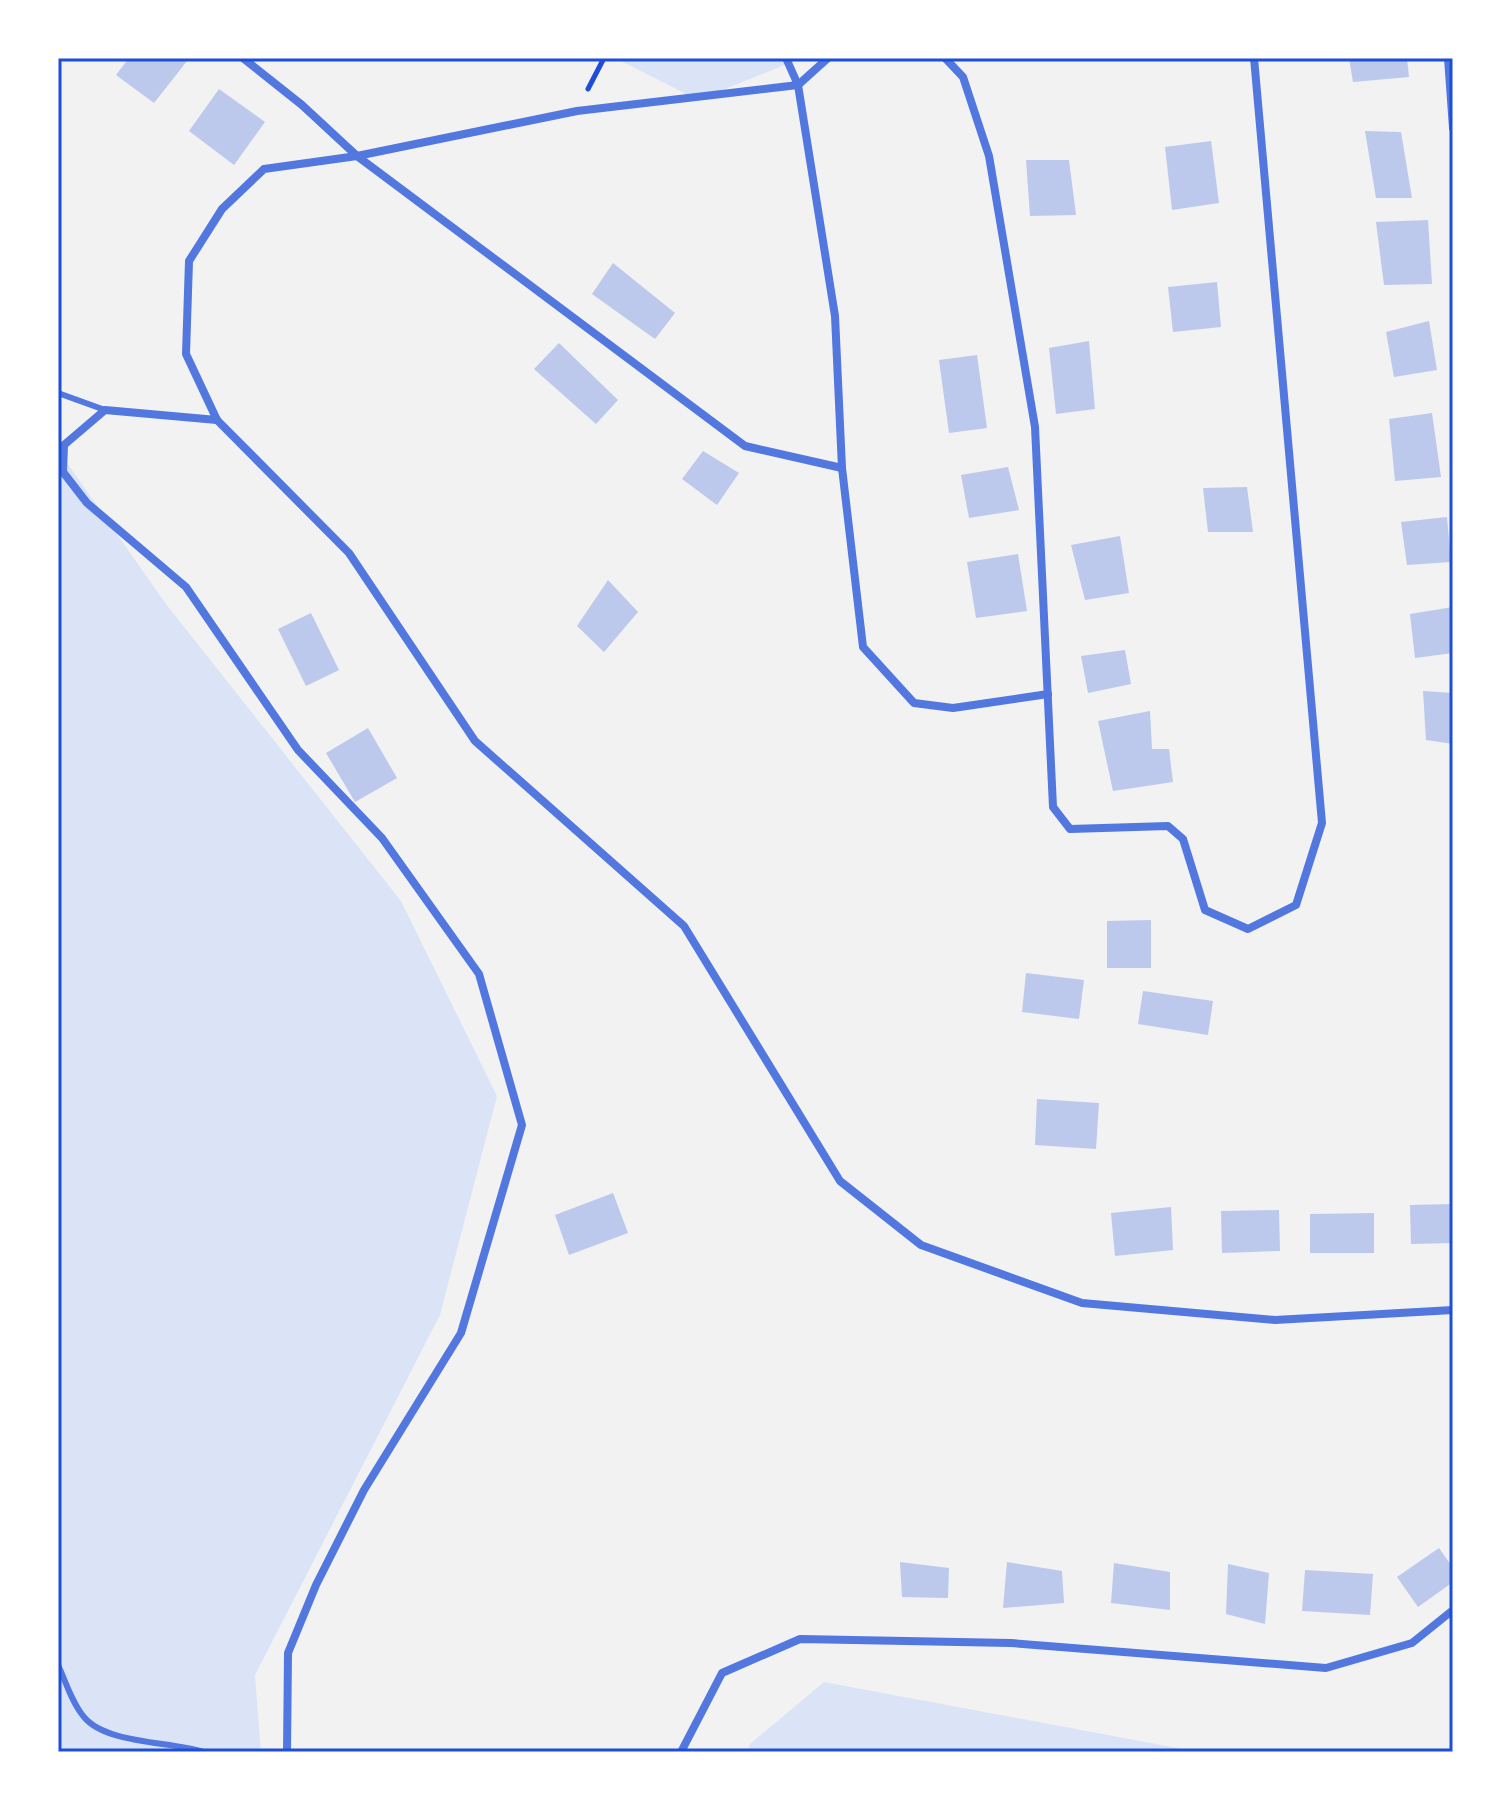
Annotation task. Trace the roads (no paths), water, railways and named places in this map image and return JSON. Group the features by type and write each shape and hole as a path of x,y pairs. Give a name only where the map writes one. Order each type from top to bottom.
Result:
{"street":[{"path":"243,58 302,105 357,156 745,446 842,468"},
{"path":"786,58 798,85 835,316 842,468 863,647 914,703 953,708 1048,694"},
{"path":"828,58 798,85 577,111 357,156 264,169 222,209 189,261 186,354 217,420 349,553 475,741 684,926 840,1181 921,1245 1082,1303 1275,1320 1453,1310"},
{"path":"945,58 963,77 989,156 1028,382 1036,441 1053,807 1070,829 1168,826 1183,839 1205,910 1248,929 1296,905 1322,823 1254,58"},
{"path":"1448,58 1453,128"},
{"path":"217,420 105,410 64,445 61,455 63,472 87,503 186,587 298,750 382,838 479,974 522,1125 461,1333 364,1490 316,1585 288,1653 287,1752"},
{"path":"681,1752 722,1673 800,1639 1011,1643 1326,1668 1412,1643 1453,1610"}],"lane":[{"path":"58,393 105,410"},
{"path":"58,1665 84,1717 97,1727 115,1735 204,1752"}]}
